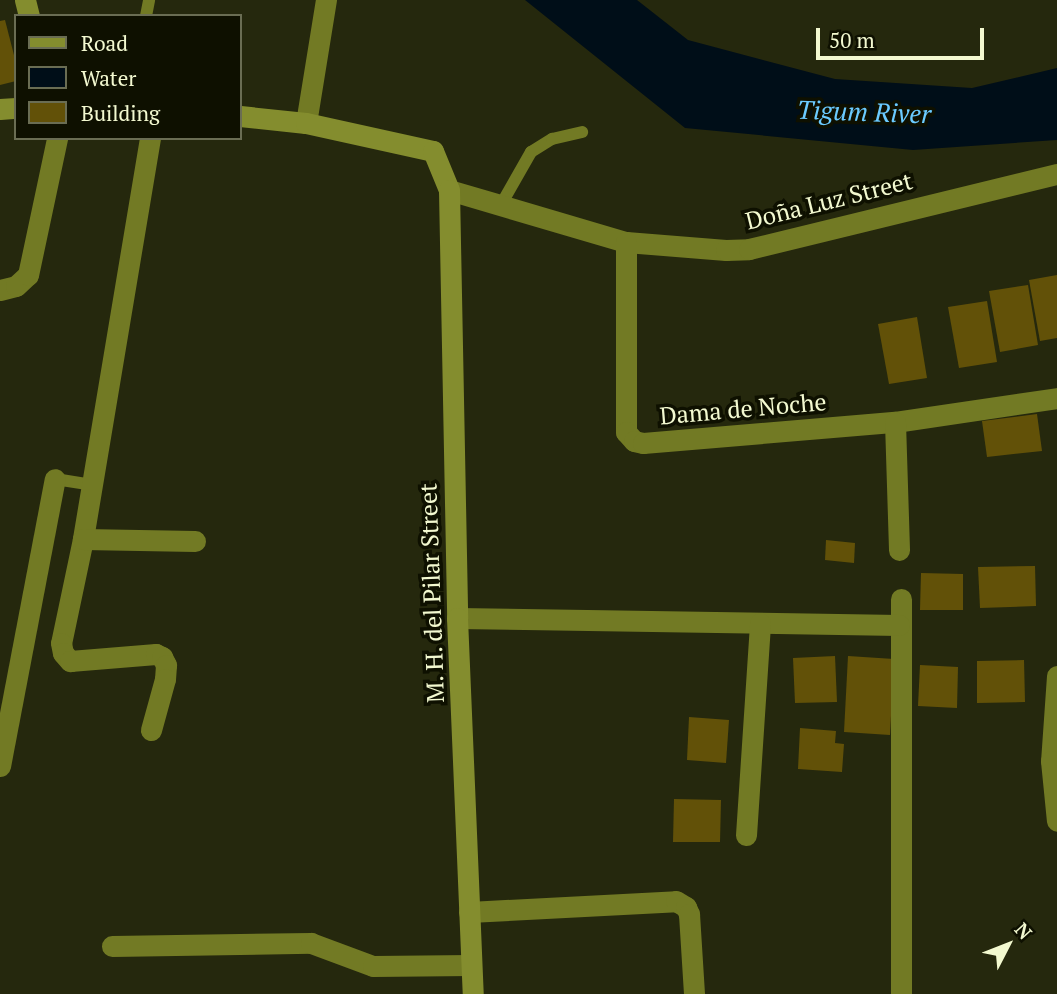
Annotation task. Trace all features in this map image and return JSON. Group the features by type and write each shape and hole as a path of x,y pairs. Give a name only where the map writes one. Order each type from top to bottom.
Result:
{"street":[{"path":"306,123 326,0"},
{"path":"242,116 306,123 433,151 449,190"},
{"path":"0,290 16,286 28,275 57,140"},
{"path":"150,140 83,539 61,643 63,653 70,661 85,662 156,654 162,657 166,665 165,679 151,730"},
{"name":"Doña Luz Street","path":"449,190 502,203 626,242 696,249 749,249 1057,174"},
{"name":"M. H. del Pilar Street","path":"449,190 457,618 473,994"},
{"name":"Dama de Noche","path":"626,242 626,432 634,441 643,443 895,422 1057,398"},
{"path":"895,422 899,550"},
{"path":"0,766 55,479"},
{"path":"83,539 195,541"},
{"path":"901,599 901,994"},
{"path":"457,618 899,625"},
{"path":"746,835 760,623"},
{"path":"1057,676 1054,760 1057,821"},
{"path":"469,912 677,901 686,907 689,914 694,994"},
{"path":"112,946 311,943 373,966 471,965"}],"lane":[{"path":"502,203 531,152 551,139 582,132"},
{"path":"55,479 91,485"}],"water":[{"name":"Tigum River","path":"525,0 637,0 688,40 835,79 972,88 1057,68 1057,140 913,150 685,128"}],"building":[{"path":"5,20 14,55 14,82 0,85 0,21"},
{"path":"1057,275 1057,338 1040,341 1029,280"},
{"path":"1028,285 1038,345 1000,352 989,291"},
{"path":"987,301 997,362 959,368 948,307"},
{"path":"917,317 927,378 889,384 878,324"},
{"path":"1037,414 1042,451 987,457 982,421"},
{"path":"826,540 855,543 854,563 825,560"},
{"path":"1035,566 1036,606 980,608 978,567"},
{"path":"921,573 963,574 963,610 920,610"},
{"path":"835,656 837,702 795,703 793,658"},
{"path":"848,656 894,659 890,735 844,732"},
{"path":"1024,660 1025,702 977,703 977,661"},
{"path":"920,665 958,667 957,708 918,706"},
{"path":"689,717 729,720 726,763 687,760"},
{"path":"800,728 836,731 835,743 844,744 842,772 798,769"},
{"path":"674,799 721,800 720,842 673,842"}]}
